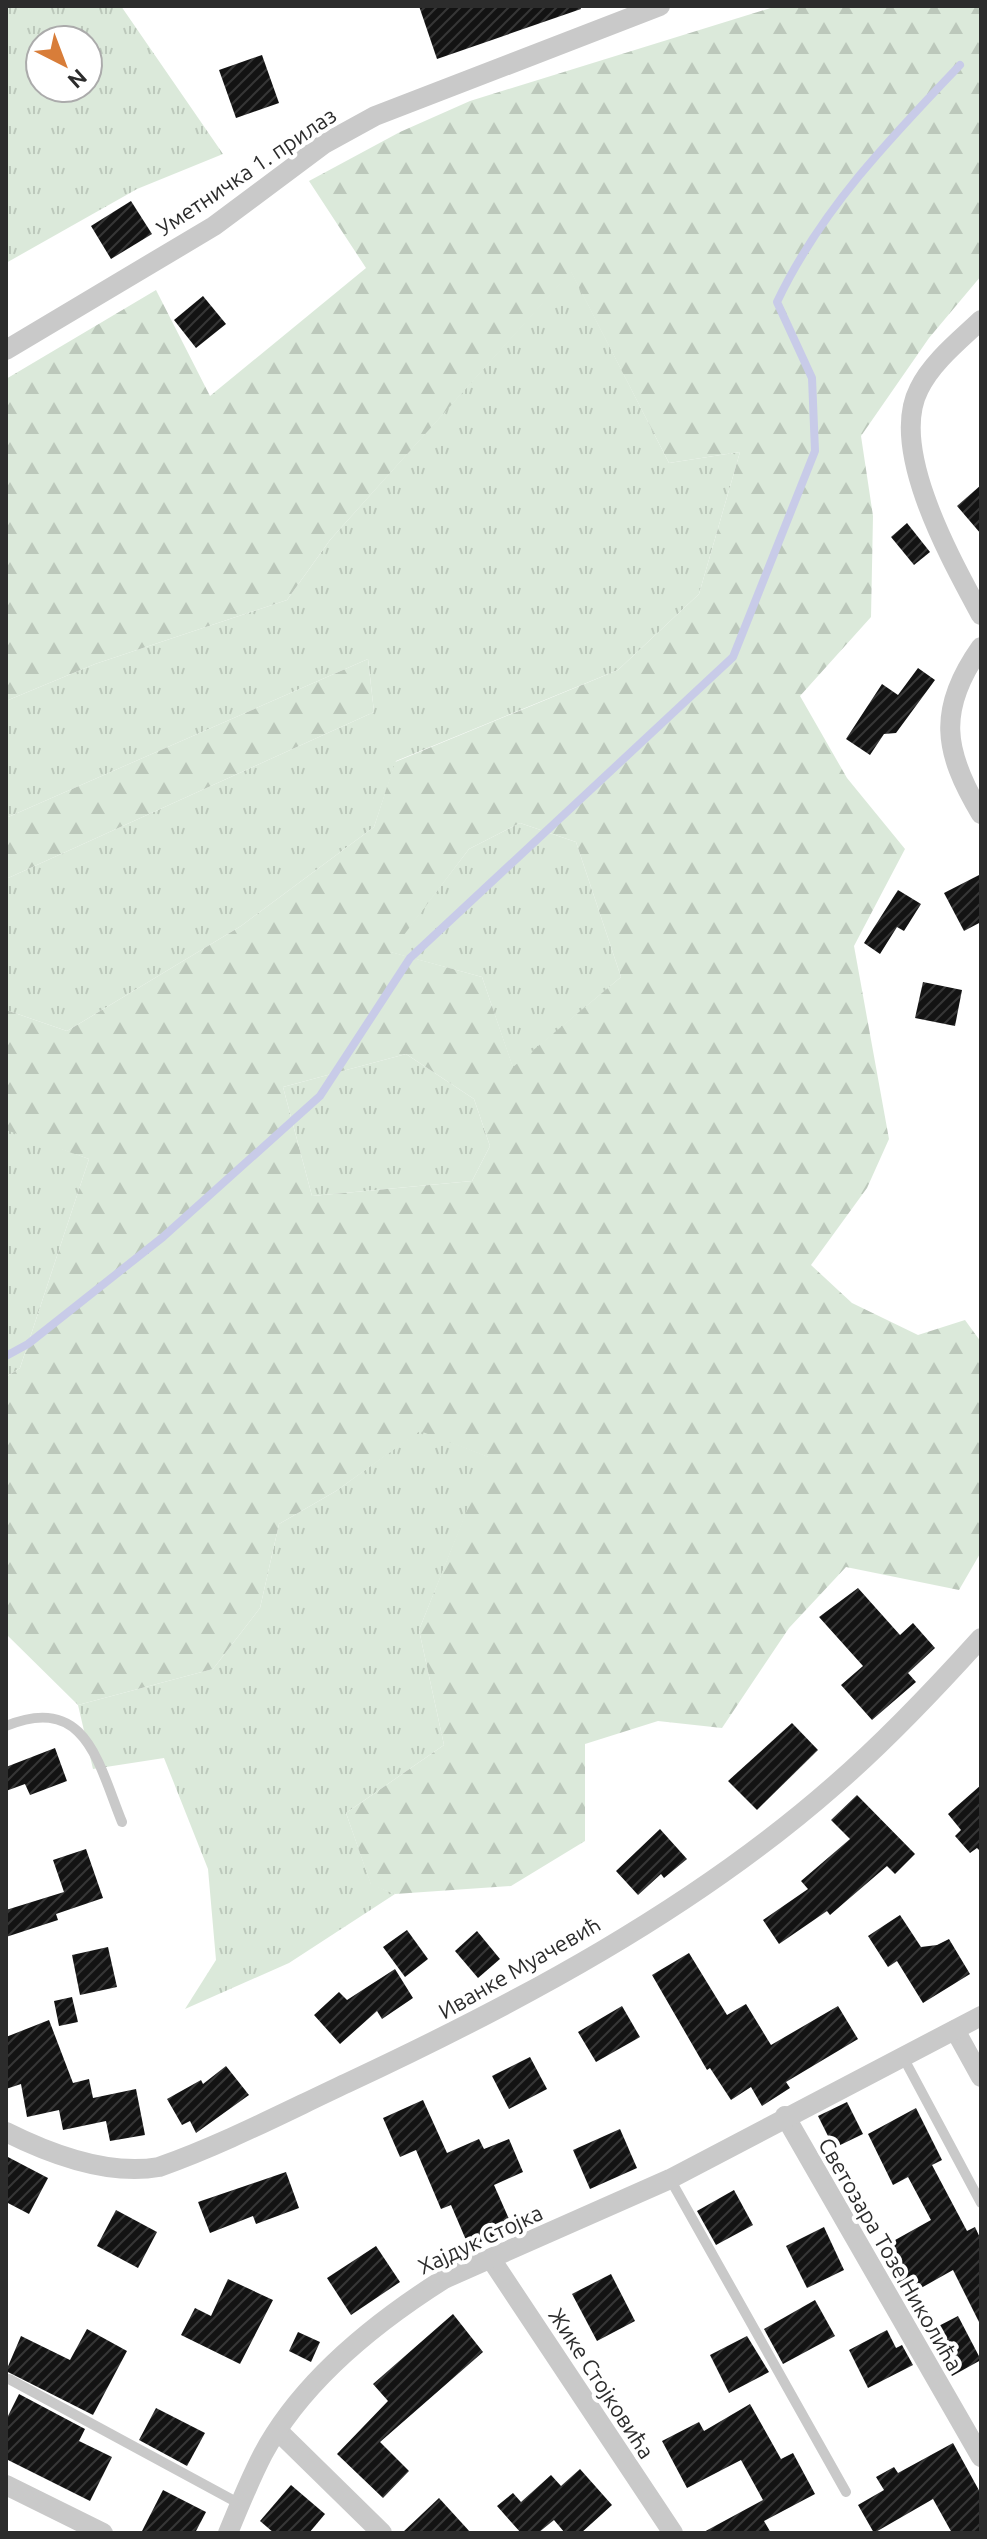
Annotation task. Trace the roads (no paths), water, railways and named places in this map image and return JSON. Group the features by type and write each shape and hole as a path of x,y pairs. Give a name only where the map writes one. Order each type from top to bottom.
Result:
{"street":[{"name":"Уметничка 1. прилаз","path":"6,350 214,226 324,144 375,116 660,6"},
{"path":"981,320 918,389 911,427 919,480 981,615"},
{"path":"981,647 954,693 949,721 956,767 981,814"},
{"name":"Иванке Муачевић","path":"6,2132 107,2169 136,2171 159,2167 447,2036 529,1993 628,1933 764,1841 835,1785 924,1701 981,1638"},
{"name":"Хајдук Стојка","path":"232,2531 240,2504 278,2431 311,2390 367,2335 444,2279 670,2179 785,2116 981,2016"},
{"path":"955,2030 981,2077"},
{"name":"Светозара Тозе Николића","path":"785,2116 981,2457"},
{"name":"Жике Стојковића","path":"491,2259 673,2533"},
{"path":"278,2431 382,2533"},
{"path":"6,2485 103,2533"}],"lane":[{"path":"6,1726 37,1715 51,1715 78,1732 95,1755 122,1822"},
{"path":"903,2057 981,2203"},
{"path":"670,2179 846,2492"},
{"path":"9,2379 240,2504"}],"waterway":[{"path":"6,1356 28,1344 163,1237 320,1096 410,958 733,657 815,451 812,378 777,302 814,237 859,176 960,65"}]}
